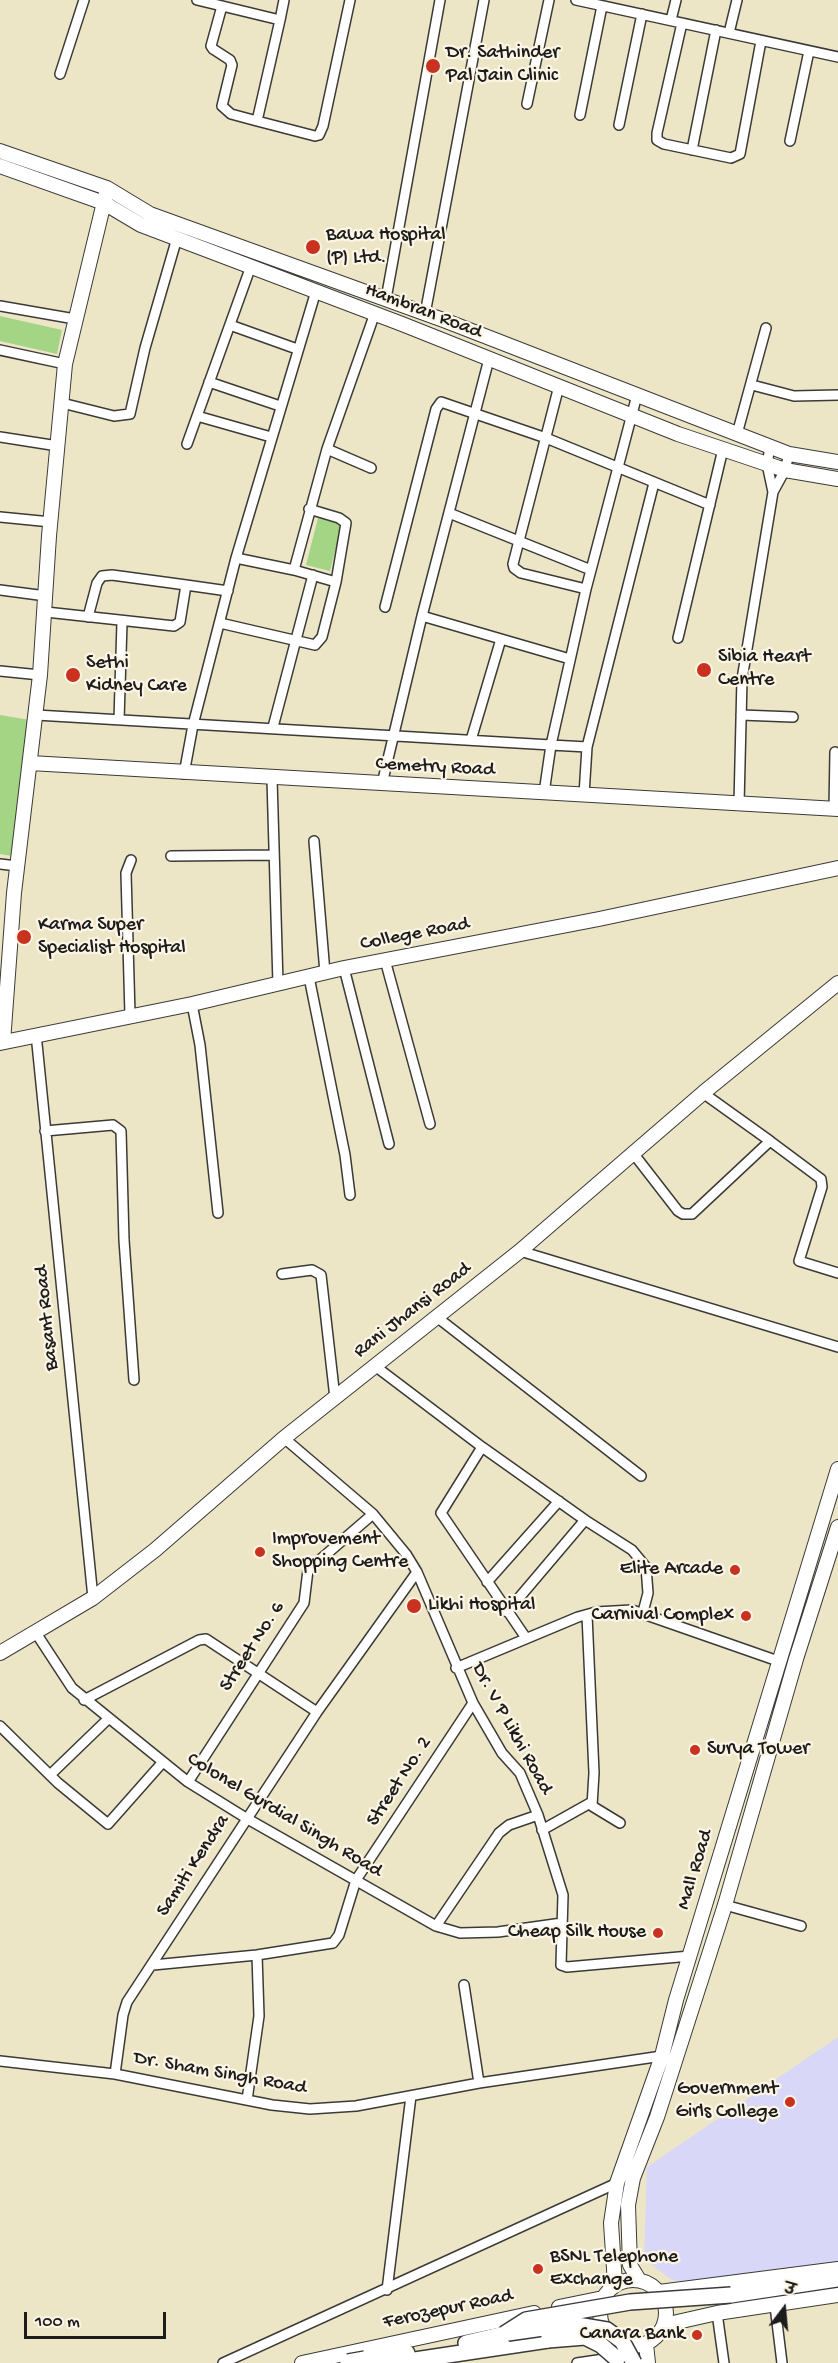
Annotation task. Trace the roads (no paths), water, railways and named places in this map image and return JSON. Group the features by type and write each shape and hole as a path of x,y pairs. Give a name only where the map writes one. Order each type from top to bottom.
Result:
{"main road":[{"name":"Hambran Road","path":"0,151 107,188 150,214 386,299 770,447 789,454 838,462"},
{"name":"Hambran Road","path":"0,166 104,202 129,219 630,415 785,470 838,479"},
{"path":"2,1042 17,866 46,612 51,522 65,364 107,188"},
{"name":"Cemetry Road","path":"30,763 184,774 836,809"},
{"name":"College Road","path":"2,1042 192,1004 344,968 599,920 838,868"},
{"name":"Rani Jhansi Road","path":"0,1653 93,1598 155,1550 284,1438 520,1251 703,1093 838,983"},
{"name":"Mall Road","path":"615,2284 611,2223 617,2183 662,2056 778,1661 838,1468"},
{"name":"Mall Road","path":"639,2280 630,2265 628,2205 633,2178 657,2117 724,1905 796,1659 838,1527"},
{"path":"658,2292 689,2288 722,2291 838,2269"},
{"path":"504,2334 526,2320 630,2302 838,2279"},
{"path":"627,2280 639,2280 658,2292 666,2307 664,2325 655,2338 646,2344 623,2345 600,2322 599,2311 603,2298 615,2284 627,2280"},
{"path":"721,2312 722,2291"},
{"path":"664,2325 721,2312 775,2306 838,2295"},
{"name":"Ferozepur Road","path":"302,2363 354,2360 603,2298"},
{"path":"354,2360 571,2324 608,2330 634,2363"},
{"path":"396,2363 548,2340 585,2337 601,2345 615,2361"},
{"path":"615,2339 615,2361"},
{"path":"446,2363 615,2339"},
{"path":"646,2344 648,2363"}],"street":[{"path":"60,74 84,0"},
{"path":"197,0 280,20"},
{"path":"257,121 284,0"},
{"path":"222,6 211,45 232,65 222,105 231,114 300,133 319,135 323,126 350,0"},
{"path":"386,299 440,0"},
{"path":"425,314 484,0"},
{"path":"527,104 549,0"},
{"path":"576,0 838,57"},
{"path":"671,20 676,0"},
{"path":"729,33 737,0"},
{"path":"580,115 602,6"},
{"path":"619,125 642,14"},
{"path":"682,23 656,138 664,144 731,158 740,154 761,40"},
{"path":"693,150 716,30"},
{"path":"790,141 809,51"},
{"path":"62,403 114,416 130,414 145,348 177,238"},
{"path":"187,444 251,266"},
{"path":"184,774 193,725 236,558 316,291"},
{"path":"0,306 75,319"},
{"path":"294,570 327,449 375,314"},
{"path":"230,325 297,349"},
{"path":"737,434 766,328"},
{"path":"0,350 65,364"},
{"path":"382,784 422,616 489,359"},
{"path":"210,382 280,406"},
{"path":"752,385 794,396 838,395"},
{"path":"559,386 513,564 516,570 586,589"},
{"path":"544,793 552,745 586,589 630,415 637,396"},
{"path":"385,607 438,405 443,402 546,438 710,505"},
{"path":"197,416 271,436"},
{"path":"0,437 58,446"},
{"path":"770,447 766,464 773,492"},
{"path":"327,449 371,468"},
{"path":"678,638 723,449"},
{"path":"740,804 742,679 773,492 785,470 789,454"},
{"path":"584,795 587,747 654,483"},
{"path":"220,623 310,645 318,643 336,582 347,529 346,523 339,518 309,509"},
{"path":"449,513 591,570"},
{"path":"0,516 51,522"},
{"path":"236,558 294,570 336,582"},
{"path":"88,617 97,584 102,576 112,574 228,591"},
{"path":"273,728 294,641 313,576"},
{"path":"46,612 170,627 178,625 186,585"},
{"path":"0,590 46,596"},
{"path":"422,616 570,659"},
{"path":"119,720 122,622"},
{"path":"471,740 501,639"},
{"path":"0,671 40,675"},
{"path":"36,715 587,747"},
{"path":"741,715 793,717"},
{"path":"836,752 836,809"},
{"path":"272,779 278,984"},
{"path":"314,841 325,973"},
{"path":"171,856 274,855"},
{"path":"130,1015 126,873 131,860"},
{"path":"0,864 17,866"},
{"path":"385,960 430,1124"},
{"path":"344,968 389,1144"},
{"path":"309,977 345,1155 350,1195"},
{"path":"192,1004 200,1045 218,1213"},
{"name":"Basant Road","path":"36,1034 93,1598"},
{"path":"703,1093 821,1179 822,1187 799,1261 838,1273"},
{"path":"45,1131 113,1125 121,1131 123,1240 134,1380"},
{"path":"633,1153 678,1211 687,1215 770,1140"},
{"path":"520,1251 838,1347"},
{"path":"282,1274 312,1270 321,1275 335,1398"},
{"path":"438,1318 641,1476"},
{"path":"375,1366 482,1447 585,1520 632,1550 646,1568 648,1593 643,1612"},
{"name":"Dr. V P Likhi Road","path":"284,1438 373,1514 393,1536 417,1572 456,1668 473,1703 502,1753 520,1773 537,1815 561,1889 560,1962 563,1966 690,1956"},
{"path":"482,1447 441,1513 526,1638"},
{"path":"487,1582 559,1501"},
{"name":"Street No. 6","path":"188,1782 304,1603 308,1570 373,1514"},
{"path":"507,1612 585,1520"},
{"name":"Samiti Kendra","path":"115,2074 124,2009 317,1712 417,1572"},
{"path":"456,1668 587,1615 614,1611 643,1612 778,1661"},
{"path":"587,1615 594,1773 593,1809 620,1823"},
{"name":"Colonel Gurdial Singh Road","path":"36,1633 63,1677 84,1700 162,1763 246,1818 436,1926 460,1933 498,1932 562,1923"},
{"path":"84,1700 202,1639 210,1640 317,1712"},
{"name":"Street No. 2","path":"257,1955 333,1943 339,1935 356,1881 473,1703"},
{"path":"50,1775 108,1719"},
{"path":"0,1726 50,1775 108,1824 162,1763"},
{"path":"542,1830 592,1802"},
{"path":"436,1926 490,1842 509,1825 537,1815"},
{"path":"724,1905 801,1926"},
{"path":"153,1965 257,1955 259,2016 247,2100"},
{"path":"464,1985 480,2083"},
{"name":"Dr. Sham Singh Road","path":"0,2061 115,2074 295,2108 326,2109 662,2056"},
{"path":"387,2290 411,2096"},
{"path":"223,2363 617,2183"},
{"path":"775,2306 782,2363"},
{"path":"721,2312 724,2363"},
{"path":"577,2363 615,2361"}],"place":[{"name":"Dr. Sathinder Pal Jain Clinic","path":"433,66"},
{"name":"Bawa Hospital (P) Ltd.","path":"313,247"},
{"name":"Sibia Heart Centre","path":"704,670"},
{"name":"Sethi Kidney Care","path":"73,675"},
{"name":"Karma Super Specialist Hospital","path":"24,937"},
{"name":"Improvement Shopping Centre","path":"260,1552"},
{"name":"Elite Arcade","path":"735,1570"},
{"name":"Likhi Hospital","path":"414,1606"},
{"name":"Carnival Complex","path":"746,1616"},
{"name":"Surya Tower","path":"695,1750"},
{"name":"Cheap Silk House","path":"658,1933"},
{"name":"Government Girls College","path":"790,2102"},
{"name":"BSNL Telephone Exchange","path":"538,2269"},
{"name":"Canara Bank","path":"697,2335"}]}
